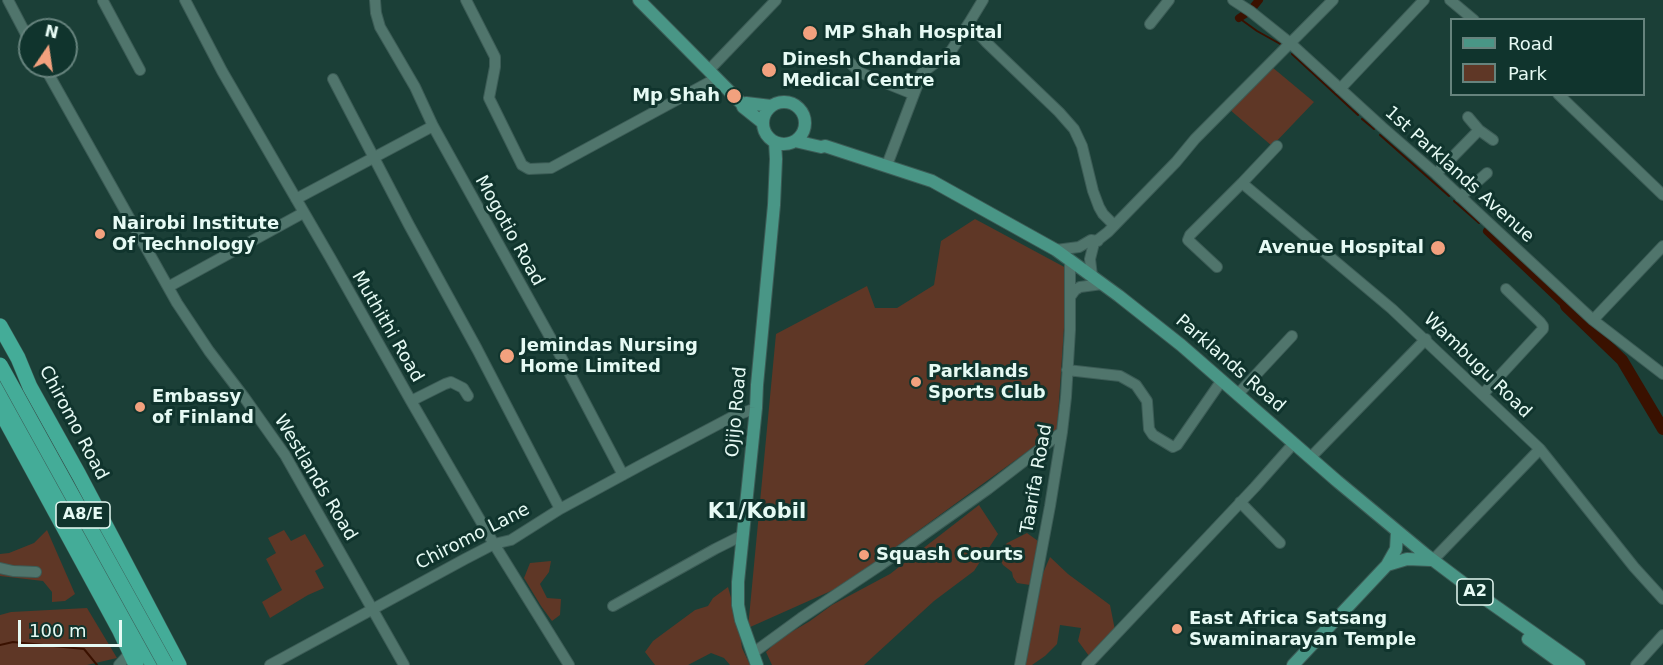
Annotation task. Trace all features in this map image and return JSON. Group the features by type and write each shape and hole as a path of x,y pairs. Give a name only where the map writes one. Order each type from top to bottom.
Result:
{"highway":[{"name":"Chiromo Road","path":"0,326 18,358 30,387 179,665"},
{"path":"0,371 9,359 10,346"},
{"name":"A8/E","path":"0,365 162,662"},
{"path":"0,379 13,375 22,379 30,387"},
{"name":"A8/E","path":"0,388 162,662"},
{"path":"0,410 133,659"}],"main road":[{"path":"639,0 743,107 763,123"},
{"path":"742,104 771,106 784,102 796,105 801,110 814,136 825,146"},
{"path":"771,106 764,116 764,130 775,142 782,144 792,142"},
{"path":"776,159 801,136 805,122"},
{"name":"Ojijo Road","path":"755,659 741,620 738,605 738,582 774,205 775,142"},
{"name":"Parklands Road","path":"792,142 825,146 932,181 1056,250 1182,345 1397,532 1475,592 1579,665"},
{"path":"1293,665 1388,566 1396,549 1397,532"},
{"path":"1388,566 1414,558 1433,560"},
{"path":"1564,665 1476,602 1473,598 1475,592 1501,603 1590,665"}],"street":[{"path":"8,0 18,19"},
{"name":"Muthithi Road","path":"186,0 222,71 411,401 494,544 570,665"},
{"name":"Mogotio Road","path":"375,0 380,27 415,87 433,126 560,355 623,475"},
{"path":"466,0 495,57 489,98 522,165 529,169 551,168 713,74 776,0"},
{"path":"887,165 922,73 951,51 983,0"},
{"path":"1150,24 1169,0"},
{"name":"1st Parklands Avenue","path":"1233,0 1290,43 1436,174 1593,320 1663,374"},
{"path":"1092,276 1091,253 1094,243 1333,0"},
{"path":"1340,88 1424,0"},
{"path":"1450,0 1472,18"},
{"path":"103,1 140,70"},
{"path":"969,23 987,44 1074,129 1082,146 1099,207 1114,225"},
{"path":"847,60 861,72 913,94"},
{"name":"Westlands Road","path":"51,78 185,317 285,456 404,665"},
{"path":"333,79 560,509"},
{"path":"1560,96 1663,195"},
{"path":"1467,117 1493,140"},
{"path":"296,199 433,126"},
{"path":"1436,174 1479,130"},
{"path":"1217,267 1188,240 1277,146"},
{"path":"1460,197 1487,172"},
{"name":"Wambugu Road","path":"1242,183 1392,309 1540,449 1634,567 1662,595"},
{"path":"168,288 303,213"},
{"path":"1056,250 1072,249 1091,240 1098,241"},
{"path":"1593,320 1663,246"},
{"name":"Taarifa Road","path":"1020,665 1062,432 1067,370 1070,261"},
{"path":"1070,297 1080,287 1102,284"},
{"path":"1483,394 1543,329 1540,322 1506,289"},
{"path":"1238,393 1292,336"},
{"path":"1311,458 1425,339"},
{"path":"1067,370 1120,376 1136,385 1147,401 1149,429 1153,435 1173,447 1177,445 1222,380"},
{"path":"411,401 452,382 459,385 468,396"},
{"name":"Chiromo Lane","path":"270,665 494,544 511,540 560,509 732,417 756,408"},
{"path":"755,659 801,618 988,489 1062,432"},
{"path":"1088,665 1294,443"},
{"path":"1433,560 1540,449"},
{"path":"1240,502 1280,543"},
{"path":"613,606 743,535"},
{"path":"0,568 36,572"},
{"path":"1636,665 1663,635"},
{"path":"118,665 133,659"}],"green space":[{"path":"1272,67 1314,102 1272,146 1229,109"},
{"name":"Parklands Sports Club","path":"975,219 1068,269 1057,430 897,546 878,570 748,628 776,334 867,286 875,308 897,308 934,285 941,241"},
{"path":"979,505 998,534 974,571 934,601 864,665 772,665 766,652 778,640 832,605 890,574"},
{"path":"47,530 75,594 65,601 52,602 52,592 43,581 0,576 0,554 9,553 34,543"},
{"path":"284,530 291,541 305,534 324,566 315,571 324,588 270,618 262,602 282,590 266,559 276,553 268,538"},
{"path":"1027,533 1038,541 1030,585 1017,583 1012,572 1003,565 997,554 1007,543"},
{"path":"1050,557 1068,574 1110,605 1115,630 1089,656 1078,641 1081,628 1060,625 1057,644 1032,665 1025,665 1016,658 1027,610"},
{"path":"551,561 549,572 540,584 547,598 561,599 560,615 552,621 524,578 530,563"},
{"path":"728,587 739,626 742,648 750,665 730,665 724,658 711,653 688,665 655,665 645,652 653,641 695,610 708,606 713,598"},
{"path":"87,608 117,658 87,665 0,665 0,615 11,612"}],"waterway":[{"path":"1239,18 1250,11 1259,0"},
{"path":"1239,18 1282,45"},
{"path":"1292,54 1358,115"},
{"path":"1362,119 1374,129"},
{"path":"1380,135 1449,196"},
{"path":"1454,201 1479,223"},
{"path":"1487,231 1566,306"},
{"path":"1566,306 1622,360 1663,429"},
{"path":"0,645 13,642 84,649 97,665"}],"place":[{"name":"MP Shah Hospital","path":"810,33"},
{"name":"Dinesh Chandaria Medical Centre","path":"769,70"},
{"name":"Mp Shah","path":"734,96"},
{"name":"Nairobi Institute Of Technology","path":"100,234"},
{"name":"Avenue Hospital","path":"1438,248"},
{"name":"Jemindas Nursing Home Limited","path":"507,356"},
{"name":"Parklands Sports Club","path":"916,382"},
{"name":"Embassy of Finland","path":"140,407"},
{"name":"Squash Courts","path":"864,555"},
{"name":"East Africa Satsang Swaminarayan Temple","path":"1177,629"}],"district":[{"name":"K1/Kobil","path":"757,513"}]}
